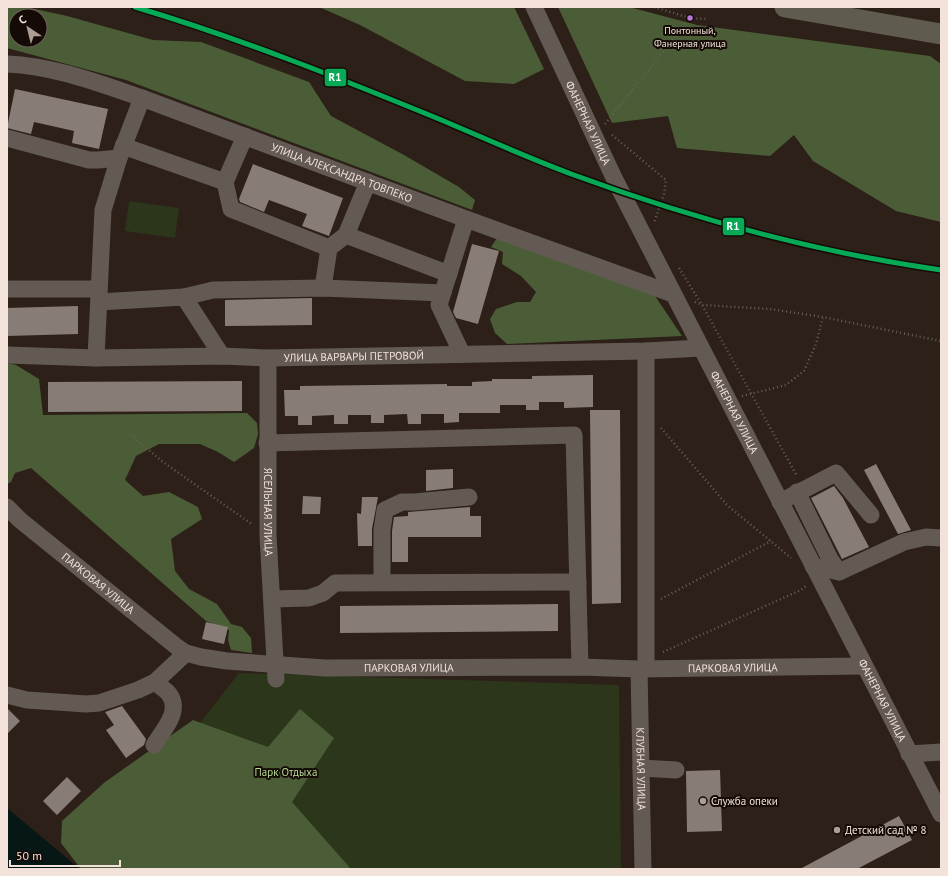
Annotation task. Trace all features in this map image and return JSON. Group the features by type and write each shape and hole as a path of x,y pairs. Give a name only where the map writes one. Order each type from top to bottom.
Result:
{"main road":[{"path":"785,7 941,34"}],"street":[{"name":"ФАНЕРНАЯ УЛИЦА","path":"534,7 615,180 941,814"},
{"name":"УЛИЦА АЛЕКСАНДРА ТОВПЕКО","path":"7,64 53,70 96,82 466,219 674,294"},
{"path":"96,358 103,210 121,152 142,98"},
{"path":"245,136 225,182 231,209 329,248"},
{"path":"7,138 89,160 98,160 121,152 225,182"},
{"path":"323,288 329,248 346,235 368,182"},
{"path":"462,354 439,305 466,219"},
{"path":"346,235 449,274"},
{"path":"7,289 99,295 184,297 213,290 323,288 443,293"},
{"path":"184,297 222,356"},
{"name":"УЛИЦА ВАРВАРЫ ПЕТРОВОЙ","path":"7,355 96,358 222,356 268,358 646,351 701,348"},
{"name":"КЛУБНАЯ УЛИЦА","path":"643,869 641,768 646,607 646,351"},
{"name":"ЯСЕЛЬНАЯ УЛИЦА","path":"268,358 268,536 276,672"},
{"path":"267,443 574,435 580,667"},
{"path":"780,502 836,473 871,515"},
{"path":"800,491 835,565"},
{"path":"382,582 382,530 386,510 402,502 469,497"},
{"name":"ПАРКОВАЯ УЛИЦА","path":"7,507 20,520 186,653 276,672 325,668 864,666"},
{"path":"816,571 904,542 926,537 941,538"},
{"path":"272,599 309,598 323,593 335,582 578,582"},
{"path":"7,695 34,701 86,704 99,703 138,690 155,682 186,653"},
{"path":"154,745 173,715 174,708 173,701 168,693 155,682"},
{"path":"909,754 941,752"},
{"path":"641,768 676,770"}],"path":[{"path":"654,7 690,18 708,19"},
{"path":"602,127 690,18"},
{"path":"608,132 666,180 664,194 653,226"},
{"path":"678,265 751,393 800,491"},
{"path":"674,294 702,305 770,309 823,316 941,340"},
{"path":"728,400 786,385 804,371 816,344 823,316"},
{"path":"644,666 801,590 816,571 796,563 727,505 646,409"},
{"path":"131,435 163,462 268,536"},
{"path":"646,607 771,541"}],"green space":[{"path":"7,7 31,8 8,8 8,48 48,48 48,12 153,40 201,42 309,82 331,116 404,155 459,187 475,200 472,210 126,80 7,48"},
{"path":"319,7 514,7 544,69 514,84 465,81 360,25"},
{"path":"558,7 629,7 697,25 930,56 941,64 941,222 896,211 813,161 794,135 770,156 677,148 668,116 612,123"},
{"path":"129,201 179,208 175,238 125,231"},
{"path":"497,238 651,290 682,336 507,344 495,333 490,319 496,309 517,302 530,302 536,292 521,276 502,264 503,252 491,247"},
{"path":"7,363 16,365 39,379 43,415 247,413 257,423 258,434 254,448 234,462 218,452 200,444 159,444 136,456 125,480 143,496 169,492 198,507 202,519 171,539 175,571 189,589 217,604 231,624 242,627 251,638 252,653 231,650 228,640 229,630 206,621 31,468 15,473 11,482 7,484"},
{"name":"Парк Отдыха","path":"239,673 619,685 621,869 86,869"},
{"path":"300,709 334,738 292,802 351,869 81,869 61,843 62,821 105,782 193,720 268,747"}],"shaded area":[{"path":"7,808 80,869 7,869"}],"building":[{"path":"15,89 108,109 99,149 72,143 74,131 34,122 31,134 7,128"},
{"path":"253,164 343,198 329,236 302,226 307,214 269,200 264,212 240,202 239,199"},
{"path":"472,244 499,251 478,324 456,318 453,312"},
{"path":"312,298 312,325 225,326 225,300"},
{"path":"78,306 78,334 7,336 7,308"},
{"path":"593,375 593,407 564,408 564,402 539,402 539,410 526,410 526,405 500,405 500,413 459,413 459,422 444,423 444,414 421,414 421,424 408,424 407,414 384,415 384,423 371,423 371,415 348,415 348,424 334,424 334,415 312,416 312,425 298,425 298,416 285,416 284,390 300,390 300,386 447,384 447,386 472,386 472,382 492,381 492,379 532,379 532,376"},
{"path":"242,381 242,411 48,412 48,382"},
{"path":"590,410 620,410 621,603 592,604"},
{"path":"876,464 911,530 898,534 864,470"},
{"path":"453,469 453,488 426,491 426,470"},
{"path":"834,486 843,498 869,547 842,559 811,498"},
{"path":"303,496 321,497 320,514 302,514"},
{"path":"362,497 378,497 372,529 372,546 358,546 357,513 361,514"},
{"path":"470,507 470,516 481,516 481,537 408,537 408,562 392,562 392,531 394,517 408,516 408,512"},
{"path":"558,604 558,631 340,633 340,606"},
{"path":"206,622 228,627 224,644 202,639"},
{"path":"122,706 146,739 144,745 126,758 106,730 114,725 105,712"},
{"path":"7,708 20,721 7,734"},
{"name":"Служба опеки","path":"720,770 722,831 687,832 686,771"},
{"path":"67,777 81,791 57,815 43,801"},
{"path":"899,816 912,840 857,869 800,869"}],"transit line":[{"name":"R1","path":"135,7 251,45 439,119 523,155 619,191 664,206 709,220 801,244 894,263 941,270"}],"place":[{"name":"Понтонный, Фанерная улица","path":"690,18"},
{"name":"Служба опеки","path":"703,801"},
{"name":"Детский сад № 8","path":"837,830"}]}
